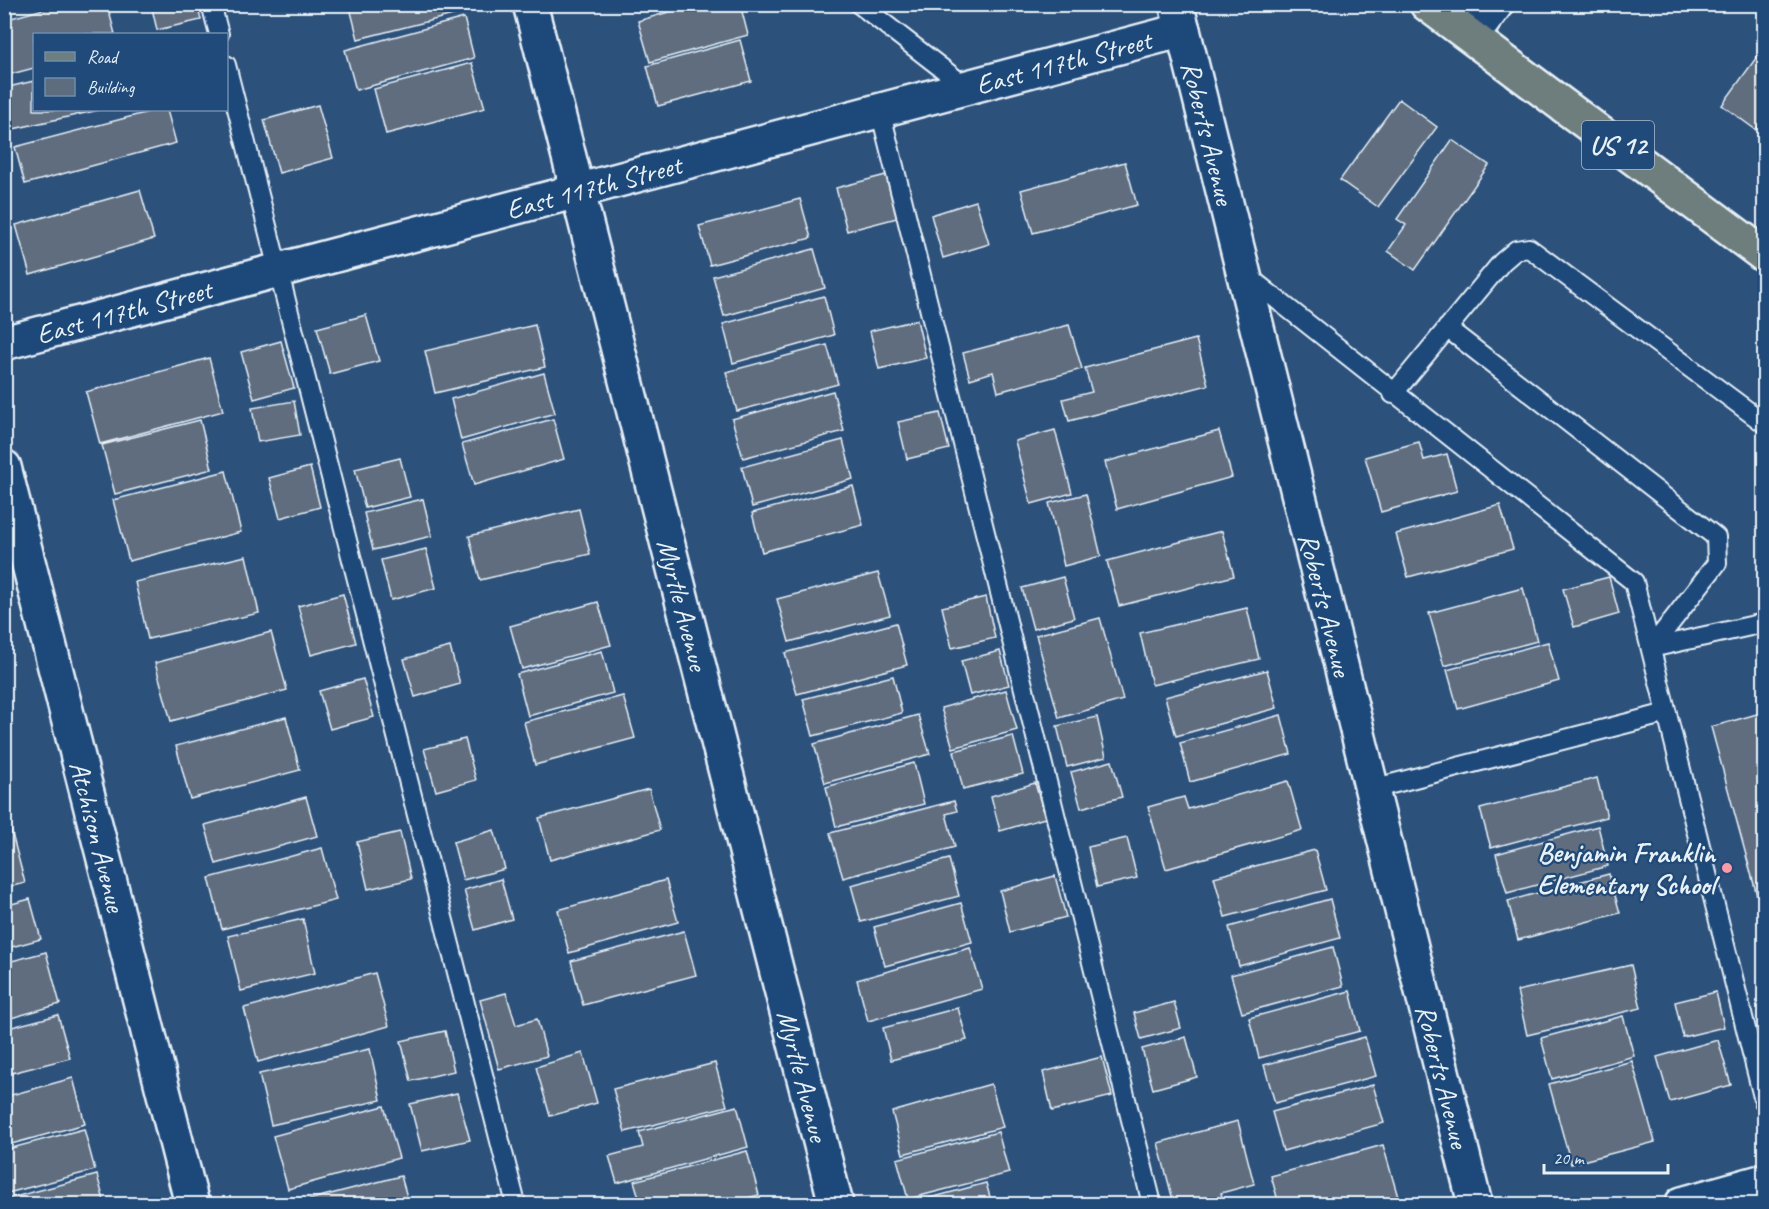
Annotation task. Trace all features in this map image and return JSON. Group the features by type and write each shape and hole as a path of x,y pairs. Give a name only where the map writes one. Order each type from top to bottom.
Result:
{"main road":[{"name":"US 12","path":"1427,4 1764,255"}],"street":[{"name":"Myrtle Avenue","path":"530,4 575,190 836,1204"},
{"path":"1472,36 1496,4"},
{"name":"East 117th Street","path":"4,343 966,87 1179,17"},
{"name":"Roberts Avenue","path":"1179,17 1475,1204"},
{"name":"Atchison Avenue","path":"4,467 192,1204"},
{"path":"1682,1204 1764,1181"}],"lane":[{"path":"211,4 219,33"},
{"path":"860,4 966,87"},
{"path":"228,73 516,1204"},
{"path":"880,110 1152,1204"},
{"path":"1394,394 1502,262 1516,250 1529,248 1764,423"},
{"path":"1243,273 1634,582 1764,1101"},
{"path":"1447,328 1716,537 1717,563 1651,648"},
{"path":"1651,648 1764,623"},
{"path":"1372,789 1667,713"}],"building":[{"path":"62,4 107,4 115,33 33,33 33,68 4,76 4,20"},
{"path":"151,4 197,4 201,20 157,30"},
{"path":"349,4 458,4 461,13 358,39"},
{"path":"696,4 740,4 748,35 650,62 638,21"},
{"path":"464,18 474,58 356,90 345,50"},
{"path":"740,40 751,81 658,106 647,66"},
{"path":"1764,47 1764,118 1756,130 1722,105"},
{"path":"472,63 485,108 386,134 374,89"},
{"path":"33,81 33,111 94,111 13,129 4,88"},
{"path":"1399,99 1437,127 1378,207 1340,180"},
{"path":"318,105 333,158 279,173 264,120"},
{"path":"152,111 167,111 176,143 25,184 15,147"},
{"path":"1452,140 1489,165 1415,270 1388,251 1406,225 1397,219"},
{"path":"1125,162 1137,205 1033,233 1021,190"},
{"path":"886,175 897,218 847,231 836,188"},
{"path":"140,190 154,239 30,275 16,225"},
{"path":"800,199 811,238 710,265 699,226"},
{"path":"976,201 989,244 943,258 931,215"},
{"path":"814,249 825,288 724,316 713,276"},
{"path":"824,296 834,335 733,363 723,324"},
{"path":"366,315 379,361 330,374 317,328"},
{"path":"917,320 926,358 879,369 870,331"},
{"path":"535,325 545,367 435,393 425,351"},
{"path":"1069,325 1082,369 998,392 993,372 970,379 963,353"},
{"path":"1196,339 1208,385 1069,421 1063,399 1092,392 1085,368"},
{"path":"281,341 294,388 254,399 241,352"},
{"path":"827,345 838,384 737,411 726,372"},
{"path":"209,358 223,411 100,444 86,392"},
{"path":"544,373 555,413 461,440 451,399"},
{"path":"833,391 844,431 743,458 732,419"},
{"path":"294,401 300,435 258,442 252,408"},
{"path":"940,413 949,449 907,459 898,422"},
{"path":"553,419 564,459 474,485 462,444"},
{"path":"200,420 212,469 115,494 102,445"},
{"path":"1055,430 1072,493 1031,504 1015,441"},
{"path":"1219,431 1232,477 1117,509 1105,462"},
{"path":"843,440 853,479 752,507 742,467"},
{"path":"1419,442 1424,460 1447,454 1457,491 1381,512 1365,457"},
{"path":"400,458 410,497 365,508 355,469"},
{"path":"310,467 320,507 280,518 269,478"},
{"path":"226,471 241,532 129,561 113,500"},
{"path":"853,486 863,525 762,552 752,513"},
{"path":"1086,494 1101,556 1064,566 1049,503"},
{"path":"423,499 432,536 373,550 364,513"},
{"path":"1500,505 1513,549 1408,577 1396,534"},
{"path":"579,509 590,554 480,580 469,536"},
{"path":"1222,531 1234,576 1119,606 1107,561"},
{"path":"426,549 436,588 391,600 381,560"},
{"path":"246,556 259,613 148,639 135,582"},
{"path":"878,573 890,615 789,642 777,599"},
{"path":"1063,577 1074,618 1033,629 1022,588"},
{"path":"1609,577 1619,614 1574,627 1563,589"},
{"path":"1523,588 1537,641 1444,666 1429,613"},
{"path":"343,594 356,643 311,655 298,606"},
{"path":"986,597 995,638 952,648 942,607"},
{"path":"598,602 611,645 522,669 510,626"},
{"path":"1247,608 1259,659 1152,685 1140,633"},
{"path":"1100,618 1123,700 1059,718 1036,635"},
{"path":"896,623 907,665 797,694 785,653"},
{"path":"271,632 287,690 171,721 155,663"},
{"path":"1548,642 1559,681 1458,709 1447,670"},
{"path":"450,647 460,684 415,697 404,659"},
{"path":"602,651 613,693 528,716 517,674"},
{"path":"1000,651 1009,685 970,695 961,661"},
{"path":"1267,670 1277,708 1176,736 1165,697"},
{"path":"893,676 902,713 813,736 803,699"},
{"path":"363,679 374,717 330,729 319,691"},
{"path":"1006,690 1017,730 953,748 941,708"},
{"path":"623,696 635,738 535,765 524,722"},
{"path":"1764,712 1764,921 1711,727"},
{"path":"918,715 930,754 825,783 814,744"},
{"path":"1281,715 1291,754 1190,782 1180,743"},
{"path":"286,717 300,770 190,799 176,746"},
{"path":"1097,717 1106,757 1067,767 1057,726"},
{"path":"1013,736 1023,774 963,789 954,751"},
{"path":"465,739 476,780 436,791 424,749"},
{"path":"1112,761 1122,797 1081,808 1071,772"},
{"path":"914,763 924,804 836,827 826,787"},
{"path":"1597,778 1607,817 1491,848 1480,809"},
{"path":"1288,781 1302,830 1166,869 1148,807 1184,797 1188,809"},
{"path":"1035,783 1045,818 1000,831 991,796"},
{"path":"649,789 660,830 550,860 539,818"},
{"path":"306,797 317,836 216,864 205,825"},
{"path":"954,801 957,811 946,814 955,847 843,878 830,833"},
{"path":"1598,826 1608,866 1507,893 1496,854"},
{"path":"11,830 25,883 4,888 4,832"},
{"path":"494,830 505,869 463,880 453,842"},
{"path":"400,832 411,879 368,889 357,842"},
{"path":"1127,838 1137,878 1097,887 1088,847"},
{"path":"322,848 336,900 222,929 209,878"},
{"path":"1315,850 1326,890 1225,917 1214,877"},
{"path":"949,859 959,896 861,922 851,885"},
{"path":"1609,874 1620,913 1518,940 1508,901"},
{"path":"1055,876 1066,917 1010,932 1000,891"},
{"path":"501,879 512,919 475,930 464,890"},
{"path":"666,880 678,922 569,953 558,910"},
{"path":"30,899 41,939 4,949 4,906"},
{"path":"1330,899 1340,938 1239,966 1229,927"},
{"path":"961,903 972,942 885,966 874,927"},
{"path":"303,919 315,973 241,991 228,936"},
{"path":"684,931 696,975 583,1005 571,961"},
{"path":"1333,947 1343,986 1242,1013 1231,975"},
{"path":"970,948 982,989 868,1021 857,980"},
{"path":"46,952 60,1004 4,1020 4,963"},
{"path":"1631,965 1641,1008 1527,1035 1517,991"},
{"path":"375,973 389,1026 258,1062 244,1008"},
{"path":"1350,991 1360,1031 1259,1058 1249,1018"},
{"path":"1716,992 1724,1027 1683,1037 1675,1002"},
{"path":"506,993 516,1025 537,1019 547,1056 499,1069 480,1000"},
{"path":"1174,1002 1181,1028 1141,1039 1134,1013"},
{"path":"958,1008 967,1040 891,1060 883,1028"},
{"path":"58,1015 70,1058 4,1075 4,1029"},
{"path":"1623,1016 1634,1056 1552,1079 1541,1038"},
{"path":"445,1031 454,1071 411,1081 401,1041"},
{"path":"1186,1037 1197,1077 1153,1089 1142,1049"},
{"path":"1365,1037 1376,1076 1275,1103 1264,1065"},
{"path":"1718,1040 1731,1085 1670,1102 1657,1057"},
{"path":"370,1049 381,1100 271,1125 259,1074"},
{"path":"583,1053 597,1103 550,1116 536,1067"},
{"path":"1102,1057 1112,1096 1052,1111 1043,1072"},
{"path":"1632,1061 1655,1142 1571,1164 1549,1084"},
{"path":"715,1063 727,1106 625,1132 613,1089"},
{"path":"73,1078 85,1124 4,1146 4,1097"},
{"path":"991,1084 1003,1127 903,1154 892,1112"},
{"path":"1373,1085 1384,1123 1283,1151 1272,1112"},
{"path":"457,1093 470,1140 422,1151 410,1104"},
{"path":"384,1106 399,1158 288,1189 273,1136"},
{"path":"737,1106 748,1147 617,1183 609,1156 643,1147 639,1132"},
{"path":"1238,1121 1254,1184 1221,1193 1224,1204 1174,1204 1158,1143"},
{"path":"84,1129 95,1170 4,1194 4,1150"},
{"path":"998,1132 1009,1173 908,1199 897,1159"},
{"path":"1383,1145 1400,1204 1279,1204 1271,1176"},
{"path":"747,1151 759,1195 725,1204 641,1204 634,1181"},
{"path":"97,1175 105,1204 9,1204 7,1199"},
{"path":"401,1176 409,1204 292,1204"},
{"path":"986,1183 992,1204 920,1204 919,1201"}],"place":[{"name":"Benjamin Franklin Elementary School","path":"1727,868"}]}
